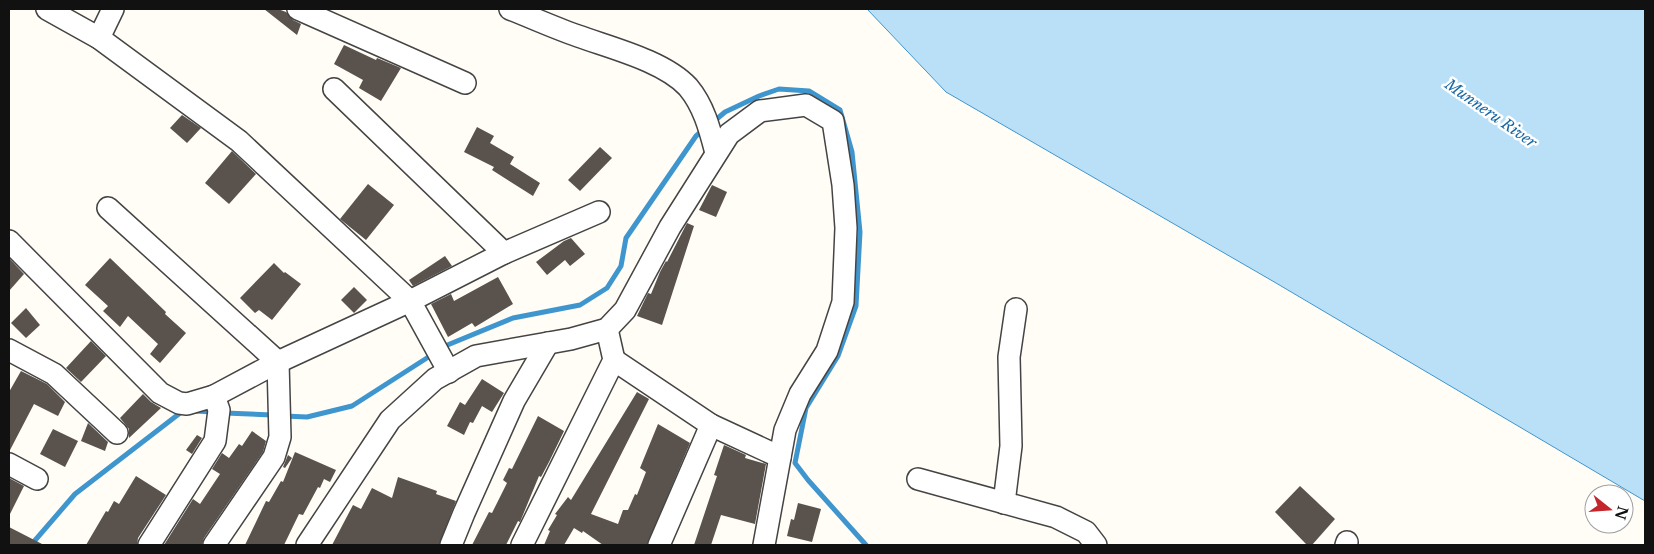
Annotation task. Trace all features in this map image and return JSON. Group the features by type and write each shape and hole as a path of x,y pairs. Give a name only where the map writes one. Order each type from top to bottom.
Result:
{"street":[{"path":"47,9 99,38 238,141 410,301 449,372"},
{"path":"99,38 114,9"},
{"path":"298,9 465,83"},
{"path":"510,9 649,62 674,74 688,88 703,109 714,145"},
{"path":"334,89 504,254"},
{"path":"307,545 390,420 435,379 476,356 571,339 607,329 626,310 714,145 760,111 806,105 833,121 843,185 846,228 843,302 827,351 800,394 785,430 764,545"},
{"path":"108,208 278,362 280,437 274,457 214,545"},
{"path":"9,241 160,393 179,403 216,403 278,362 410,301 504,254 599,212"},
{"path":"1004,503 1011,446 1009,357 1016,310"},
{"path":"522,545 614,360 607,329"},
{"path":"452,545 464,513 514,401 548,343"},
{"path":"9,350 54,374 117,433"},
{"path":"614,360 711,425 780,457"},
{"path":"149,545 215,441 216,403"},
{"path":"659,545 711,425"},
{"path":"9,464 37,479"},
{"path":"918,479 1056,517 1086,532 1096,545"}],"water":[{"name":"Munneru River","path":"867,9 1645,9 1645,501 1634,495 1634,484 1616,484 1276,283 946,92"}],"building":[{"path":"264,9 278,9 286,12 293,20 301,24 297,35"},
{"path":"344,45 376,60 377,58 401,68 381,101 359,88 363,80 334,64"},
{"path":"182,115 201,128 187,143 170,128"},
{"path":"477,127 494,136 490,143 514,157 510,164 540,183 533,196 492,170 494,167 464,152"},
{"path":"600,147 612,158 580,191 568,180"},
{"path":"232,151 256,174 229,204 205,183"},
{"path":"368,184 394,205 366,240 340,219"},
{"path":"712,185 727,192 716,217 699,210"},
{"path":"687,223 694,226 662,325 637,316 648,293 651,294 660,272"},
{"path":"571,238 585,254 570,266 565,260 547,275 536,262"},
{"path":"445,256 452,266 413,286 409,280"},
{"path":"9,258 24,274 9,291"},
{"path":"110,258 186,333 160,363 150,354 158,344 128,316 120,327 103,311 108,306 85,285"},
{"path":"274,263 284,273 301,284 272,320 259,310 255,313 240,298"},
{"path":"498,277 513,304 475,327 472,323 448,337 431,304 451,294 454,301"},
{"path":"354,287 367,300 354,313 341,300"},
{"path":"26,308 40,325 26,338 11,323"},
{"path":"91,341 106,356 81,382 66,368"},
{"path":"21,371 47,384 65,402 58,416 34,404 9,452 9,392"},
{"path":"482,379 504,393 492,412 482,406 473,423 470,422 464,435 447,426 460,402 465,405"},
{"path":"637,392 649,399 591,514 618,524 623,510 628,510 635,494 637,495 646,472 640,468 658,424 690,443 647,545 603,545 583,531 582,533 574,528 564,545 544,545 550,531 548,530 557,515 555,514 568,497 571,500"},
{"path":"143,394 161,408 129,438 129,429 120,418"},
{"path":"538,416 564,431 541,477 539,476 520,522 518,521 506,545 472,545 489,512 492,513 507,483 503,480 509,468 512,469"},
{"path":"88,423 108,442 105,451 81,441"},
{"path":"53,429 78,441 65,467 40,454"},
{"path":"252,431 266,441 263,452 204,538 202,545 164,545 193,499 200,504 220,474 212,469 222,453 229,458 239,444 242,446"},
{"path":"197,435 202,438 192,454 186,450"},
{"path":"724,445 746,455 745,458 766,464 755,524 721,515 711,545 694,545 717,476 714,475"},
{"path":"295,452 336,470 330,482 324,479 320,488 318,487 303,515 299,514 284,545 245,545 266,501 269,502 281,481 283,482"},
{"path":"288,455 292,458 285,468 283,467"},
{"path":"136,476 166,495 138,538 137,545 86,545 106,511 108,512 114,501 119,504"},
{"path":"398,477 437,491 436,494 456,501 439,545 332,545 353,505 361,509 372,488 392,498"},
{"path":"9,478 24,486 9,516"},
{"path":"1300,486 1335,519 1312,545 1307,545 1275,512"},
{"path":"798,503 821,509 812,542 787,536 791,519 794,520"},
{"path":"9,527 44,545 9,545"}],"waterway":[{"path":"712,123 725,112 779,89 809,91 840,110 852,152 860,232 856,306 838,356 806,408 795,463 866,545"},
{"path":"445,346 513,318 580,305 607,288 621,266 626,238 696,136 703,130"},
{"path":"284,416 307,417 352,406 430,356"},
{"path":"31,545 75,494 184,410"},
{"path":"195,411 214,412"},
{"path":"225,413 273,415"}]}
